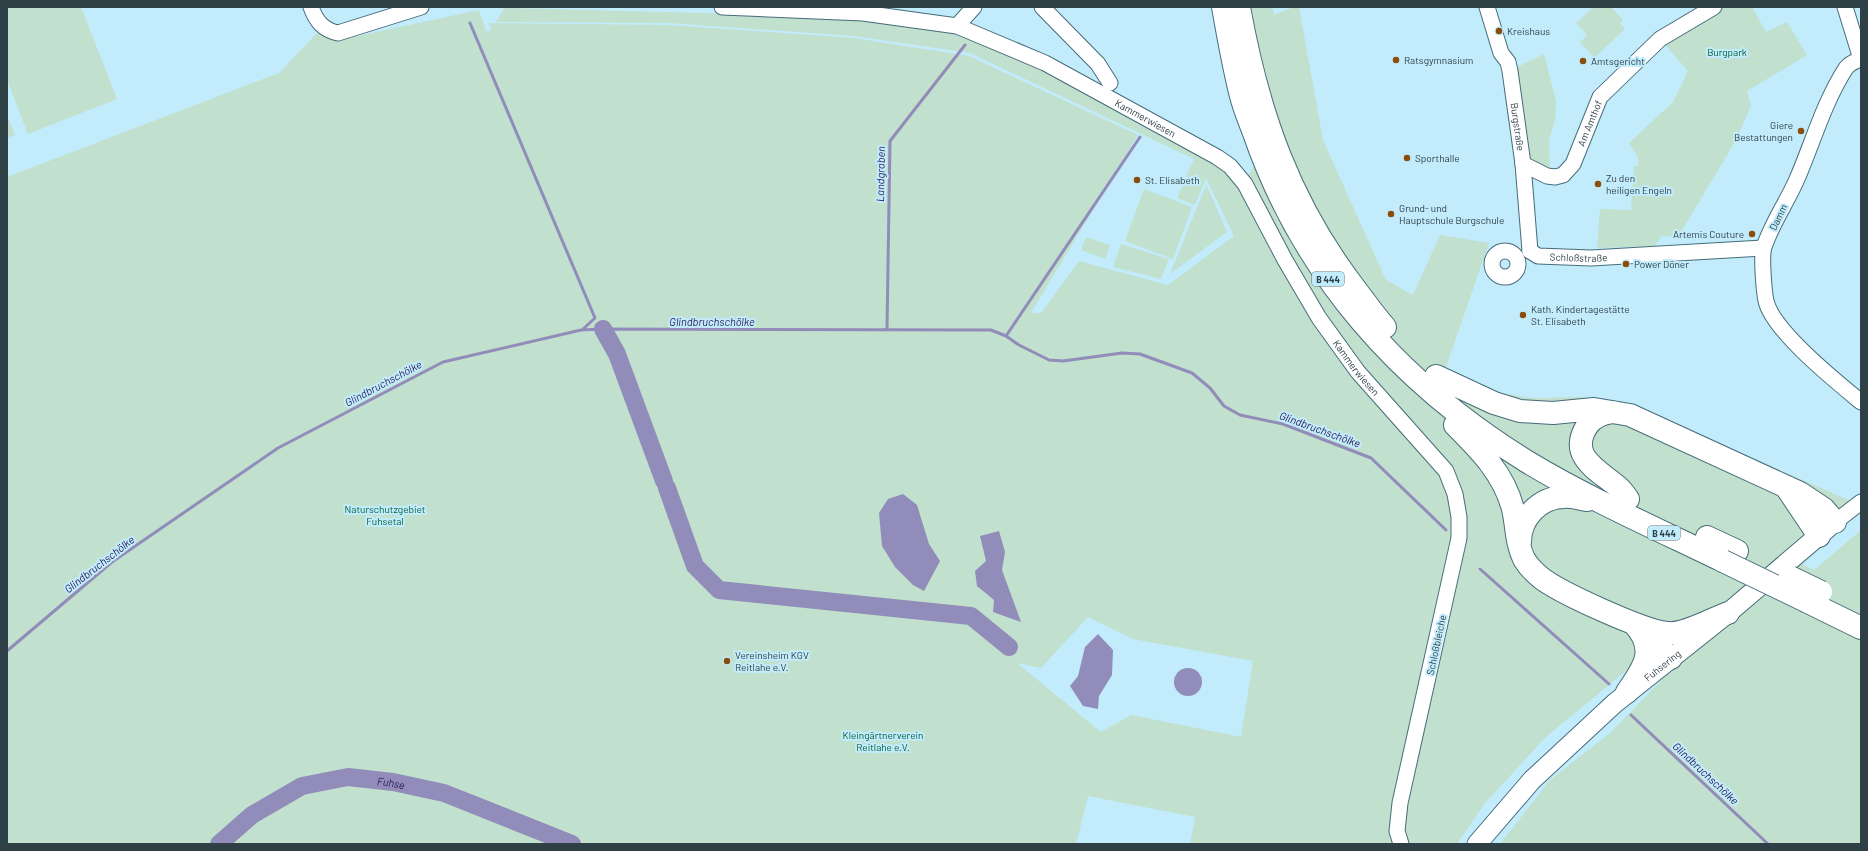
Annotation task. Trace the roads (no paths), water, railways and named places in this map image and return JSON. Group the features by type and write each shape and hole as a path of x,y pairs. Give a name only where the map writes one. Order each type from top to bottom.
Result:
{"highway":[{"name":"B 444","path":"1223,7 1240,94 1260,150 1284,208 1315,262 1380,343 1431,381 1472,405 1527,443 1730,556 1814,597 1861,628"},
{"name":"B 444","path":"1239,7 1256,89 1274,145 1314,230 1333,260 1381,322 1408,350 1431,381 1460,415 1527,461 1605,504 1730,556"},
{"path":"1671,658 1670,646 1645,629 1547,582 1529,566 1521,551 1511,502 1497,471 1482,451 1431,402 1431,381 1520,411 1553,413 1594,409 1618,412 1643,420 1813,500 1824,509 1827,529"},
{"path":"1618,412 1604,414 1592,420 1584,432 1582,446 1585,459 1589,465 1620,488 1628,499"},
{"path":"1521,551 1520,537 1524,523 1532,511 1545,501 1561,496 1605,504"},
{"name":"B 444","path":"1814,597 1861,611"},
{"path":"1645,629 1668,634 1680,632 1728,613"},
{"path":"1627,692 1643,669 1645,662 1645,629"}],"main road":[{"name":"Fuhsering","path":"1477,844 1532,780 1627,692 1728,613 1827,529"}],"street":[{"path":"311,7 318,22 322,26 331,32 338,33 421,7"},
{"name":"Kammerwiesen","path":"729,7 863,10 957,26 1045,63 1217,157 1230,166 1245,184 1269,233 1319,318 1358,372 1429,451"},
{"path":"957,26 974,7"},
{"path":"1042,7 1098,64 1110,83"},
{"name":"Burgstraße","path":"1487,7 1501,53 1508,62 1510,71 1522,164 1528,255"},
{"name":"Am Amthof","path":"1522,164 1547,176 1555,177 1562,175 1573,164 1600,97 1660,39 1714,7"},
{"path":"1848,8 1861,59"},
{"name":"Damm","path":"1861,59 1854,61 1847,67 1834,91 1797,179 1763,248 1765,294 1768,306 1773,316 1781,327 1826,373 1861,402"},
{"name":"Schloßstraße","path":"1528,255 1591,258 1763,248"},
{"name":"Schloßbleiche","path":"1401,844 1397,831 1400,803 1459,538 1459,517 1455,494 1446,471 1429,451"},
{"name":"Fuhsering","path":"1827,529 1861,502"}],"waterway":[{"path":"470,23 595,318 582,330"},
{"name":"Landgraben","path":"887,329 890,141 965,45"},
{"path":"1006,336 1140,137"},
{"path":"603,329 617,354 664,481"},
{"name":"Glindbruchschölke","path":"7,651 112,562 278,448 443,362 581,330 991,330 1006,336 1019,345 1049,360 1063,361 1122,353 1140,354 1192,373 1210,388 1224,406 1240,415 1283,424 1371,458 1446,530"},
{"path":"667,488 695,566 719,590 971,616 1009,647"},
{"name":"Glindbruchschölke","path":"1480,569 1609,684"},
{"name":"Glindbruchschölke","path":"1631,715 1768,844"},
{"name":"Fuhse","path":"219,844 252,815 302,786 348,777 393,782 444,793 572,844"}],"place":[{"name":"Kreishaus","path":"1499,31"},
{"name":"Ratsgymnasium","path":"1396,60"},
{"name":"Amtsgericht","path":"1583,61"},
{"name":"Giere Bestattungen","path":"1801,131"},
{"name":"Sporthalle","path":"1407,158"},
{"name":"St. Elisabeth","path":"1137,180"},
{"name":"Zu den heiligen Engeln","path":"1598,184"},
{"name":"Grund- und Hauptschule Burgschule","path":"1391,214"},
{"name":"Artemis Couture","path":"1752,234"},
{"name":"Power Döner","path":"1626,264"},
{"name":"Kath. Kindertagestätte St. Elisabeth","path":"1523,315"},
{"name":"Vereinsheim KGV Reitlahe e.V.","path":"727,661"}],"park label":[{"name":"Burgpark","path":"1727,52"},
{"name":"Naturschutzgebiet Fuhsetal","path":"385,514"},
{"name":"Kleingärtnerverein Reitlahe e.V.","path":"883,740"}]}
